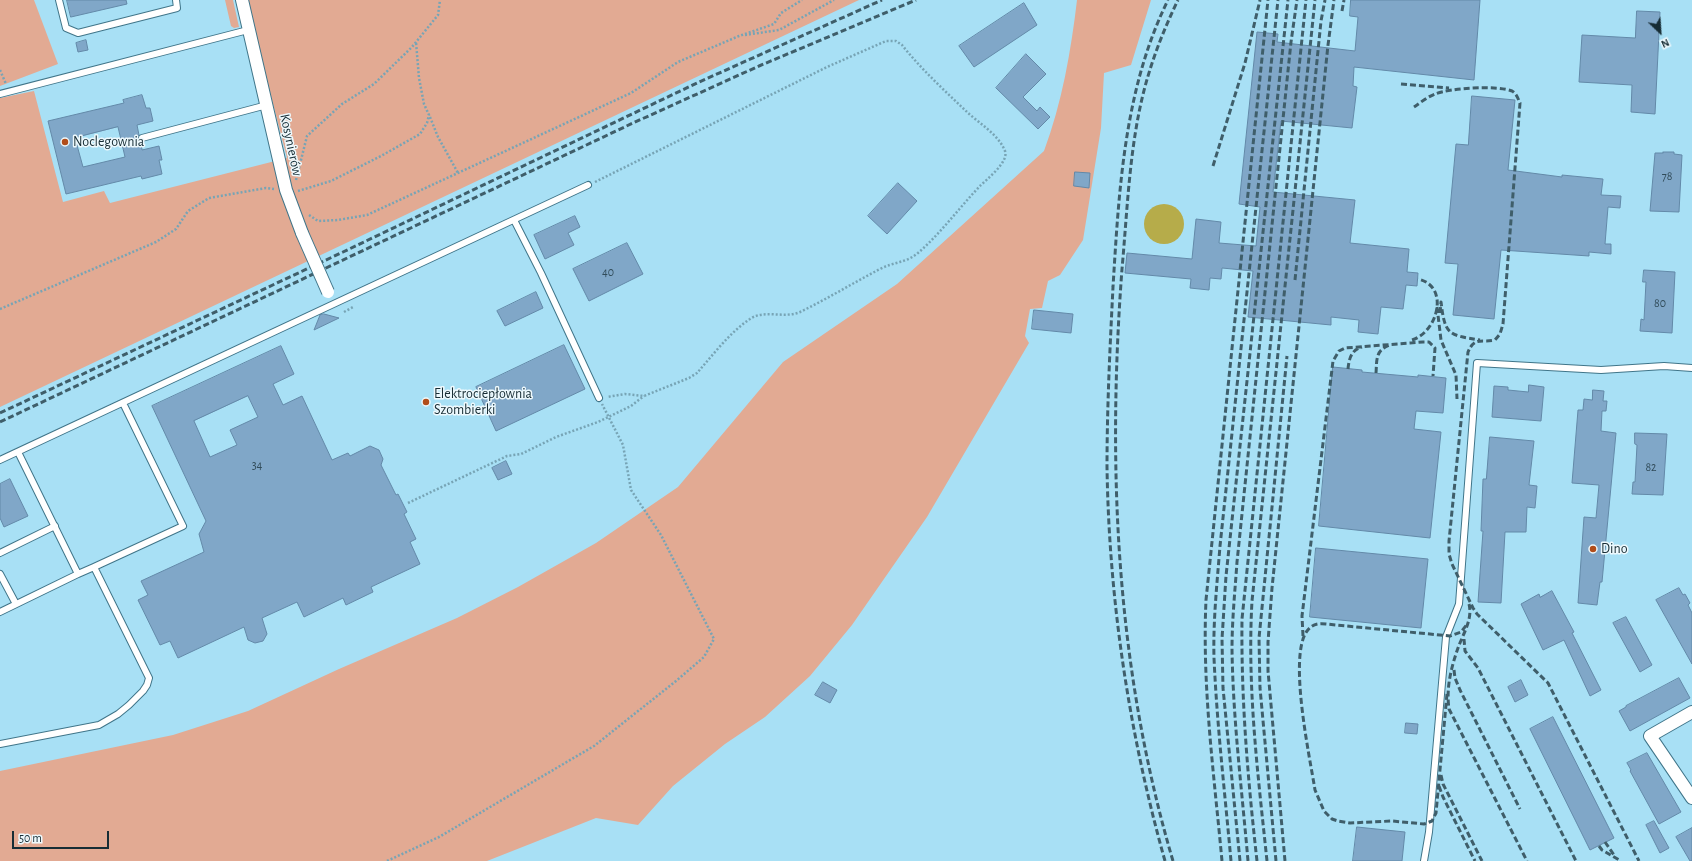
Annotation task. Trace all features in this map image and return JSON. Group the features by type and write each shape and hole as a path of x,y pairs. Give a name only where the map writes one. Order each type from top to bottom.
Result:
{"street":[{"name":"Kosynierów","path":"242,0 267,105 302,234 328,292"},
{"path":"1692,712 1650,736 1692,798"}],"lane":[{"path":"59,0 66,28 78,33 177,8 176,0"},
{"path":"0,94 248,30"},
{"path":"142,138 267,105"},
{"path":"0,460 588,185"},
{"path":"514,220 541,273 599,398"},
{"path":"328,292 334,304"},
{"path":"1424,861 1430,823 1446,637 1459,604 1477,363 1601,370 1664,366 1692,368"},
{"path":"0,612 182,526 123,403"},
{"path":"18,452 78,574"},
{"path":"0,553 55,526"},
{"path":"0,744 99,725 118,714 143,691 147,685 149,678 94,567"},
{"path":"0,574 16,604"}],"path":[{"path":"290,191 307,136 342,104 374,84 416,42 438,15 440,0"},
{"path":"307,214 318,221 338,220 367,215 631,93 678,62 739,36 774,24 781,13 802,0"},
{"path":"739,36 779,30 834,0"},
{"path":"408,504 507,456 521,454 556,437 609,417 631,406 644,396 689,378 697,373 734,331 751,318 760,314 780,316 796,313 816,304 880,268 892,263 906,261 917,254 947,225 974,192 1005,160 1006,152 999,141 954,100 902,45 896,41 886,41 827,67 588,185"},
{"path":"416,42 419,78 424,104 438,137 458,173"},
{"path":"0,70 9,91"},
{"path":"0,309 156,242 176,229 188,211 209,198 266,188 290,191 331,181 420,134 427,123 429,116"},
{"path":"344,312 353,307"},
{"path":"387,861 439,837 594,746 676,682 704,657 714,639 661,534 631,490 623,444 599,398 625,394 644,396"}],"shaded area":[{"path":"0,0 34,0 58,64 0,86"},
{"path":"225,0 233,0 239,27 234,28 231,26"},
{"path":"242,0 859,0 0,407 0,98 34,91 63,202 104,191 110,203 287,158 257,42"},
{"path":"1077,0 1151,0 1131,65 1104,73 1101,128 1083,240 1060,275 1048,281 1042,308 1030,309 1025,336 1029,343 927,517 852,625 810,676 765,717 725,744 673,786 638,825 596,818 487,861 0,861 0,771 173,735 248,711 339,669 457,618 518,587 596,543 678,487 783,362 897,284 1044,151 1061,96 1072,38"},
{"path":"1168,204 1175,207 1181,213 1184,224 1183,232 1175,241 1168,244 1160,244 1153,241 1145,232 1144,220 1147,213 1156,205"}],"building":[{"path":"67,0 126,0 127,4 71,17"},
{"path":"1351,0 1480,0 1474,80 1354,67 1353,86 1357,87 1352,128 1281,121 1273,192 1355,200 1350,243 1409,249 1407,272 1418,273 1417,286 1406,285 1403,309 1381,307 1378,334 1358,332 1359,320 1331,317 1331,325 1248,317 1253,271 1222,268 1221,279 1210,278 1209,290 1190,288 1191,279 1125,273 1127,253 1192,259 1196,219 1221,222 1219,243 1256,246 1260,207 1239,204 1257,32 1278,34 1277,42 1355,51 1358,17 1350,16"},
{"path":"1024,3 1037,25 974,67 959,46"},
{"path":"1637,11 1660,12 1655,114 1631,112 1632,85 1579,82 1582,35 1635,38"},
{"path":"86,40 88,50 78,52 76,43"},
{"path":"1026,54 1046,74 1023,97 1037,111 1040,107 1050,117 1038,129 996,88"},
{"name":"Noclegownia","path":"142,95 146,108 150,108 153,121 137,125 139,135 138,139 141,142 142,150 159,146 162,160 159,160 162,174 142,179 141,176 66,194 48,121 124,103 123,100","holes":["118,127 125,157 83,167 75,138"]},
{"path":"1472,96 1515,100 1508,170 1562,177 1562,175 1603,179 1601,195 1621,196 1620,208 1608,207 1605,244 1611,244 1611,254 1589,252 1589,256 1501,250 1494,319 1453,315 1458,264 1445,263 1456,144 1468,145"},
{"path":"1674,152 1674,154 1682,155 1679,212 1650,211 1655,153"},
{"path":"1075,172 1090,173 1089,188 1074,186"},
{"path":"898,183 917,201 887,234 868,216"},
{"path":"575,216 580,227 568,233 574,245 545,259 534,235"},
{"path":"627,243 643,274 589,301 573,269"},
{"path":"1644,270 1675,272 1672,333 1640,331 1641,319 1644,320 1646,282 1643,282"},
{"path":"536,292 543,308 505,326 497,311"},
{"path":"1034,310 1073,314 1071,333 1032,329"},
{"path":"324,314 339,318 314,330 320,315"},
{"path":"564,345 585,389 496,431 476,387"},
{"path":"281,346 294,374 273,384 283,405 302,396 332,460 348,453 350,456 370,446 379,450 383,459 381,465 396,495 398,494 407,512 404,514 416,539 410,542 420,564 371,587 373,592 346,605 343,598 304,617 297,602 262,618 267,634 263,641 255,643 248,640 244,627 178,658 170,641 160,645 138,600 148,595 141,581 204,552 199,534 206,521 152,406","holes":["248,396 258,417 230,430 237,445 210,457 194,421"]},
{"path":"1333,367 1362,370 1362,372 1446,378 1443,413 1416,411 1414,429 1441,432 1430,538 1319,526"},
{"path":"1529,385 1544,387 1541,421 1492,417 1494,386 1508,387 1508,390 1528,392"},
{"path":"1593,390 1604,391 1603,401 1607,401 1606,411 1602,411 1601,431 1616,433 1602,582 1600,582 1597,605 1578,603 1584,517 1596,518 1599,485 1572,483 1578,410 1583,410 1584,399 1592,400"},
{"path":"1635,433 1667,434 1663,495 1632,494 1633,482 1635,482 1637,445 1635,444"},
{"path":"1490,437 1534,441 1529,485 1537,486 1535,508 1527,507 1526,532 1505,532 1501,603 1478,602 1483,531 1481,531 1483,479 1486,479"},
{"path":"506,461 512,474 498,480 492,468"},
{"path":"10,479 28,516 4,527 0,518 0,484"},
{"path":"1316,548 1428,559 1421,628 1310,617"},
{"path":"1679,588 1683,595 1685,594 1690,603 1688,605 1692,613 1692,664 1656,600"},
{"path":"1552,591 1574,632 1572,633 1601,690 1590,696 1564,640 1543,650 1521,604 1539,594 1540,597"},
{"path":"1626,617 1652,665 1640,672 1613,623"},
{"path":"1679,678 1690,698 1630,731 1619,711"},
{"path":"1521,680 1528,695 1515,702 1508,687"},
{"path":"823,682 837,690 830,703 815,695"},
{"path":"1553,717 1614,838 1590,850 1530,729"},
{"path":"1406,723 1418,724 1417,734 1405,733"},
{"path":"1647,753 1681,812 1659,824 1627,763"},
{"path":"1654,821 1669,848 1660,853 1646,825"},
{"path":"1357,827 1405,832 1402,861 1353,861"},
{"path":"1692,828 1692,861 1690,861 1676,837"}],"railway":[{"path":"0,413 343,252 697,83 882,0"},
{"path":"0,422 633,123 759,66 916,0"},
{"path":"1165,861 1141,764 1123,666 1112,567 1107,467 1108,400 1113,287 1121,177 1126,140 1142,69 1153,34 1168,0"},
{"path":"1173,861 1154,788 1139,715 1128,642 1120,568 1116,419 1122,269 1129,186 1137,123 1152,63 1161,38 1178,0"},
{"path":"1213,166 1245,63 1260,0"},
{"path":"1222,861 1207,698 1205,633 1206,600 1268,0"},
{"path":"1231,861 1215,683 1215,616 1220,546 1278,0"},
{"path":"1240,861 1223,688 1222,639 1226,576 1288,0"},
{"path":"1248,861 1234,702 1232,649 1233,616 1237,562 1291,42 1297,0"},
{"path":"1257,861 1246,740 1242,619 1306,0"},
{"path":"1267,861 1252,699 1252,601 1315,0"},
{"path":"1295,280 1321,21 1325,0"},
{"path":"1285,861 1268,671 1268,642 1272,588 1328,45 1334,0"},
{"path":"1342,11 1344,0"},
{"path":"1401,84 1449,88"},
{"path":"1414,107 1426,98 1435,94 1451,90 1474,88 1496,88 1512,91 1520,103 1503,324 1500,334 1495,340 1476,342 1468,352 1449,541 1449,554 1452,564 1477,614 1548,683 1639,861"},
{"path":"1412,340 1421,335 1428,328 1434,319 1437,309 1437,299 1434,290 1428,283 1418,279"},
{"path":"1440,313 1441,302 1444,321 1450,332 1461,337 1480,340"},
{"path":"1437,307 1441,340 1456,375 1457,399"},
{"path":"1303,636 1302,616 1333,361 1339,351 1345,348 1429,342 1435,348 1433,376"},
{"path":"1376,373 1379,353 1385,347 1390,345"},
{"path":"1348,369 1351,355 1355,350 1362,347"},
{"path":"1276,861 1260,688 1259,638 1287,356"},
{"path":"1469,604 1469,621 1455,656 1451,671 1448,693 1449,709 1527,861"},
{"path":"1447,694 1436,813 1432,821 1424,824 1392,821 1350,823 1332,819 1324,811 1315,790 1305,732 1300,684 1300,662 1302,644 1307,631 1313,625 1323,624 1450,636 1461,632 1468,623"},
{"path":"1464,639 1465,651 1478,668 1576,861"},
{"path":"1454,670 1455,678 1460,690 1520,809"},
{"path":"1441,775 1443,784 1482,861"},
{"path":"1439,786 1475,861"},
{"path":"1605,842 1614,855"},
{"path":"1599,846 1602,850 1621,861"}],"place":[{"name":"Noclegownia","path":"65,142"},
{"name":"Elektrociepłownia Szombierki","path":"426,402"},
{"name":"Dino","path":"1593,549"}]}
